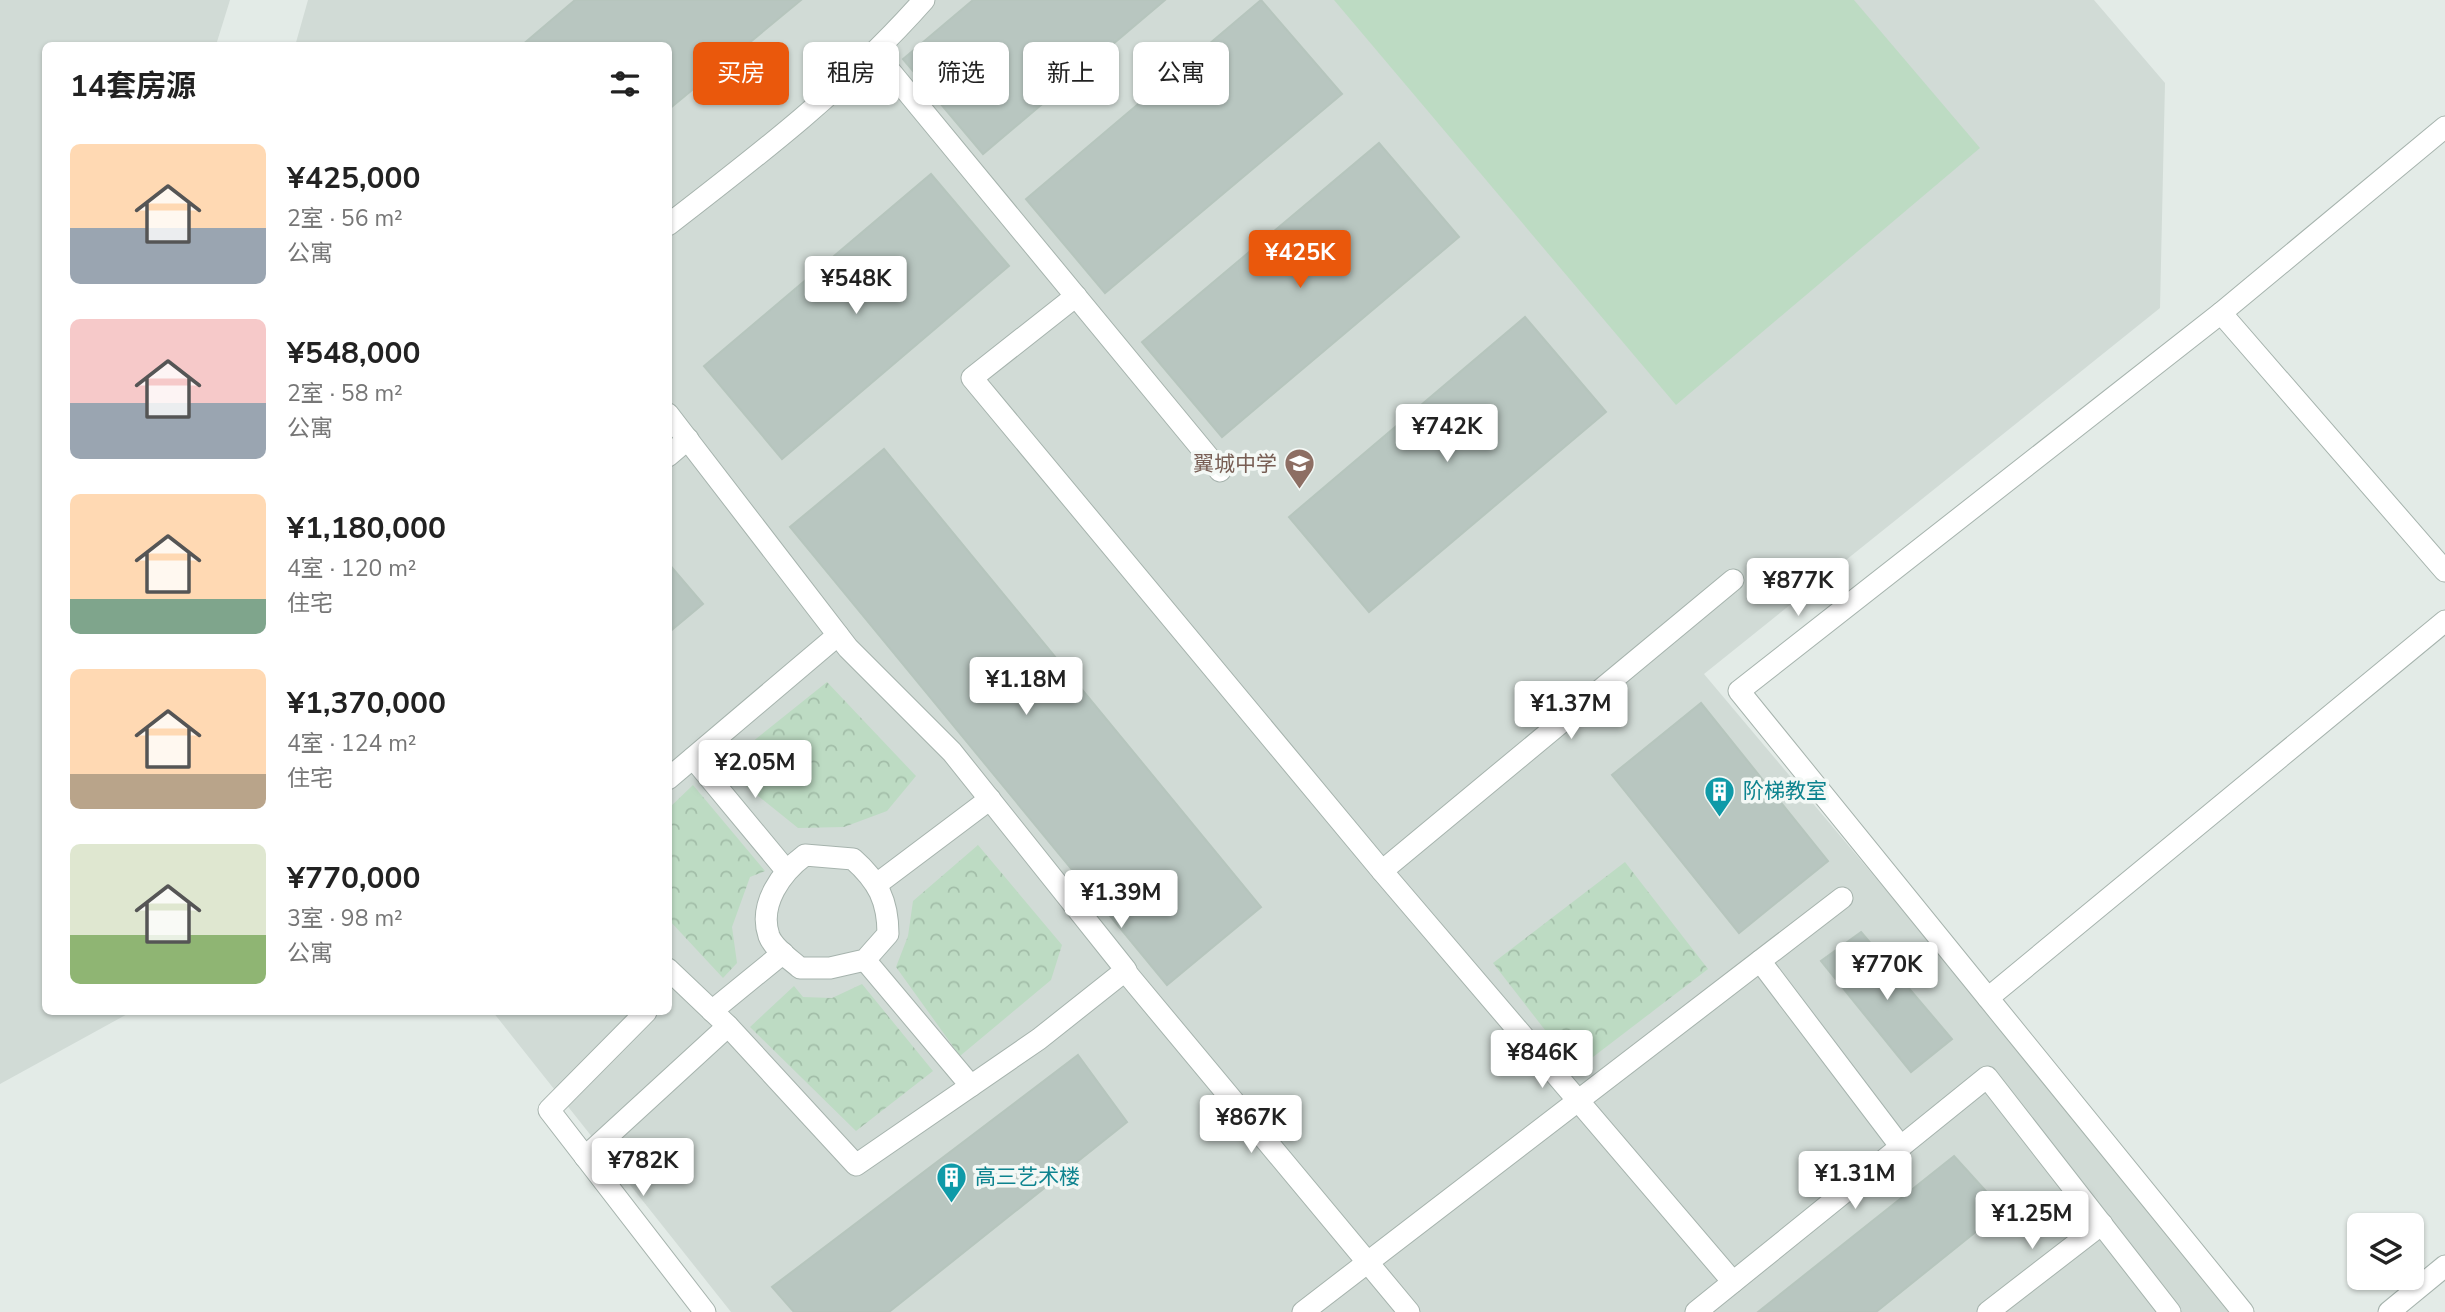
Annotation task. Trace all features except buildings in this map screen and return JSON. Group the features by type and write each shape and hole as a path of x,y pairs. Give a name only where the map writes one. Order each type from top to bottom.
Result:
{"street":[{"path":"887,42 924,0"},
{"path":"899,82 1220,471"},
{"path":"672,222 819,105"},
{"path":"2243,1312 1739,691 2221,313 2445,127"},
{"path":"1076,296 972,378 1382,871 1733,1282"},
{"path":"2221,313 2445,571"},
{"path":"672,419 838,635 951,752 1125,971 1409,1312"},
{"path":"672,453 688,439"},
{"path":"1382,871 1733,580"},
{"path":"1989,998 2445,621"},
{"path":"672,776 838,635"},
{"path":"693,758 785,869"},
{"path":"877,884 989,799"},
{"path":"806,855 853,859 877,884 888,910 888,934 865,960 830,968 800,968 783,953 769,935 769,910 775,886 785,869 806,855"},
{"path":"1303,1312 1369,1264 1842,898"},
{"path":"712,1011 783,953"},
{"path":"865,960 971,1086"},
{"path":"1760,961 1901,1147"},
{"path":"672,979 728,1026 856,1165 1039,1039 1125,971"},
{"path":"643,1015 549,1110 705,1312"},
{"path":"585,1157 728,1026"},
{"path":"1696,1312 1987,1077 2170,1312"},
{"path":"1988,1312 2102,1224"},
{"path":"2389,1312 2445,1266"}],"shaded area":[{"path":"0,0 230,0 217,42 42,42 42,1015 126,1015 0,1084"},
{"name":"翼城中学","path":"308,0 2094,0 2165,83 2160,308 1704,674 2241,1312 731,1312 495,1015 672,1015 672,42 296,42"}],"green space":[{"path":"1334,0 1854,0 1980,148 1676,405"},
{"path":"827,682 916,776 887,811 844,827 798,828 737,779 732,758"},
{"path":"693,785 765,871 750,877 732,927 737,963 723,978 672,923 672,805"},
{"path":"978,845 1062,945 1051,980 960,1056 896,967 908,936 913,901"},
{"path":"1625,862 1708,969 1576,1070 1493,963"},
{"path":"862,984 933,1071 856,1131 750,1027 794,986 803,997 832,998"}],"place":[{"name":"翼城中学","path":"1300,491"},
{"name":"阶梯教室","path":"1720,818"},
{"name":"高三艺术楼","path":"952,1204"}]}
